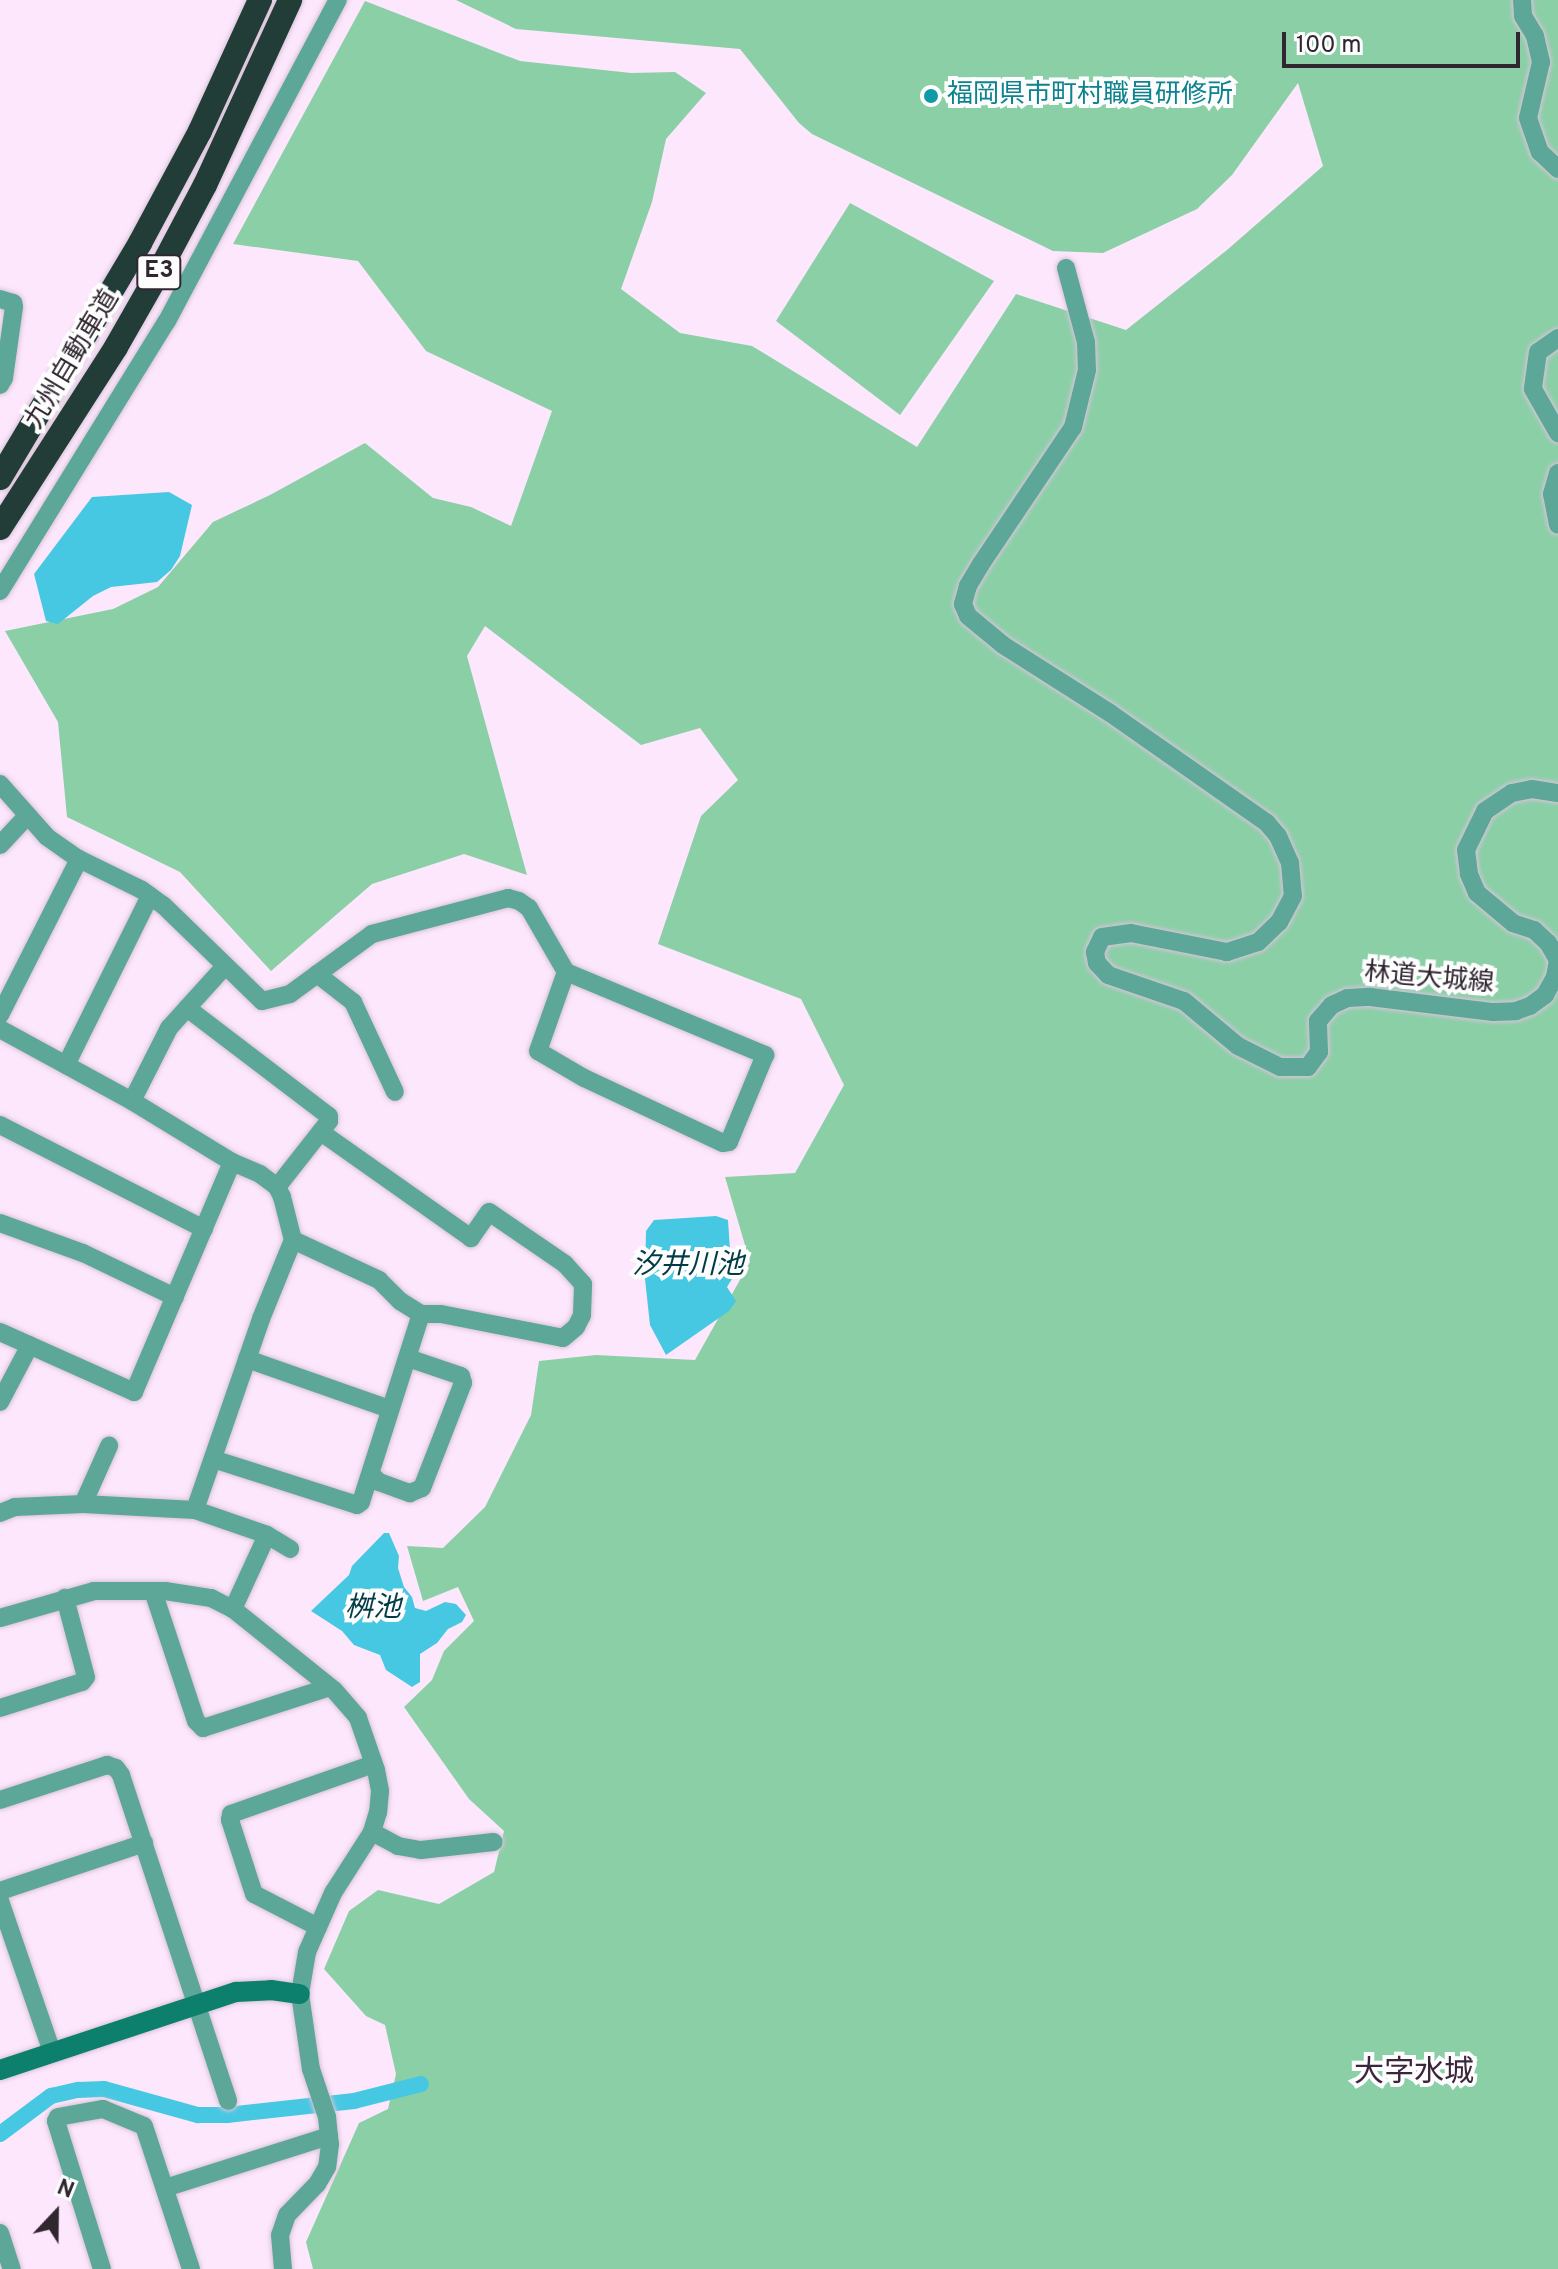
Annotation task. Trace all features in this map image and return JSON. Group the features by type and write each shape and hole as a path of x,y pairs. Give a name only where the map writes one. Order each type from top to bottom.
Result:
{"highway":[{"name":"九州自動車道","path":"0,478 140,243 200,131 260,0"},
{"name":"九州自動車道","path":"0,528 116,347 161,268 205,185 290,0"}],"street":[{"path":"0,591 167,321 338,0"},
{"path":"1522,0 1523,16 1535,36 1541,62 1528,118 1540,152 1558,169"},
{"name":"林道大城線","path":"1066,268 1086,342 1087,370 1073,427 981,564 968,586 963,604 968,616 1003,645 1234,798 1278,836 1290,863 1293,896 1279,922 1258,942 1227,952 1131,933 1102,937 1095,952 1097,963 1108,975 1184,1001 1238,1046 1280,1067 1308,1067 1319,1052 1318,1021 1332,1005 1348,998 1493,1012 1516,1011 1545,995 1555,977 1558,960 1548,943 1534,930 1513,923 1477,893 1469,874 1466,850 1485,811 1512,793 1532,789 1558,793"},
{"path":"0,299 13,303 14,307 4,378 0,385"},
{"path":"1558,338 1538,352 1533,389 1558,433"},
{"path":"1558,473 1552,494 1558,524"},
{"path":"0,784 47,837 79,859 150,896 262,1001 290,994 372,934 508,898 529,908 566,972 765,1055 729,1142 723,1143 584,1078 538,1051 566,972"},
{"path":"0,845 27,816"},
{"path":"0,1015 79,859"},
{"path":"66,1065 150,896"},
{"path":"132,1101 169,1028 225,966"},
{"path":"317,974 353,1002 395,1092"},
{"path":"187,1008 329,1116 321,1132 277,1187"},
{"path":"0,1029 132,1101 232,1162 260,1174 277,1187 293,1240 247,1359 195,1510"},
{"path":"0,1125 204,1229"},
{"path":"293,1240 379,1280 400,1301 421,1314 441,1314 563,1338 576,1327 582,1315 583,1284 565,1264 489,1212 471,1238 321,1132"},
{"path":"0,1332 134,1392 232,1162"},
{"path":"0,1223 83,1253 175,1297"},
{"path":"213,1459 357,1505 361,1502 371,1474 421,1314"},
{"path":"0,1402 30,1345"},
{"path":"371,1474 379,1482 410,1493 422,1488 463,1383 461,1376 408,1358"},
{"path":"247,1359 390,1409"},
{"path":"83,1504 109,1446"},
{"path":"0,1513 15,1507 83,1504 195,1510 267,1535 290,1549"},
{"path":"233,1609 267,1535"},
{"path":"0,1618 94,1591 196,1594 233,1609 330,1687 358,1718 380,1791 372,1832 333,1893 307,1952 300,1994 311,2069 329,2136 327,2167 317,2184 287,2215 280,2235 283,2269"},
{"path":"153,1591 196,1721 203,1728 330,1687"},
{"path":"0,1708 82,1682 86,1677 65,1598"},
{"path":"318,1927 259,1900 254,1894 230,1820 231,1814 374,1764"},
{"path":"0,1800 107,1765 116,1768 199,2003 228,2101"},
{"path":"372,1832 398,1846 421,1850 494,1842"},
{"path":"0,1891 144,1843"},
{"path":"0,1901 52,2052"},
{"path":"0,2070 236,1992 271,1990 300,1994"},
{"path":"102,2269 57,2131 58,2117 103,2109 140,2122 191,2269"},
{"path":"165,2188 329,2136"},
{"path":"0,2233 12,2269"}],"green space":[{"path":"456,0 1558,0 1558,2269 313,2269 306,2242 359,2123 388,2109 396,2074 385,2025 366,2016 324,1969 349,1911 378,1890 439,1904 494,1872 504,1831 469,1799 404,1707 432,1680 444,1651 474,1621 458,1587 423,1601 407,1546 443,1548 485,1507 531,1415 539,1361 596,1355 695,1360 750,1262 725,1177 795,1173 844,1085 801,999 658,944 701,816 738,780 700,728 641,745 485,626 467,656 527,875 464,854 372,884 271,971 180,872 67,817 58,722 5,631 113,609 158,587 213,522 365,443 433,498 471,507 511,526 552,411 426,351 358,261 233,244 365,1 520,61 631,73 675,72 706,93 666,139 652,202 621,289 680,333 752,346 917,447 1016,294 1126,330 1227,250 1323,166 1298,83 1232,175 1197,209 1103,253 1053,251 812,134 799,123 740,49 516,29"},
{"path":"850,203 994,281 900,415 776,321"}],"water":[{"path":"169,492 192,505 180,556 171,570 157,582 111,587 93,596 58,624 46,621 34,574 92,497"},
{"name":"汐井川池","path":"716,1216 728,1220 732,1279 727,1287 736,1301 729,1311 666,1355 650,1325 645,1279 646,1231 654,1220"},
{"name":"桝池","path":"384,1533 389,1533 399,1556 398,1568 415,1608 426,1611 445,1602 456,1604 466,1615 462,1622 448,1629 437,1643 420,1654 420,1682 412,1687 386,1670 380,1655 354,1645 342,1631 311,1611 349,1575 352,1566"}],"waterway":[{"path":"0,2134 51,2096 78,2090 104,2089 198,2115 227,2115 354,2101 421,2084"}],"place":[{"name":"福岡県市町村職員研修所","path":"931,96"}],"district":[{"name":"大字水城","path":"1414,2074"}]}
